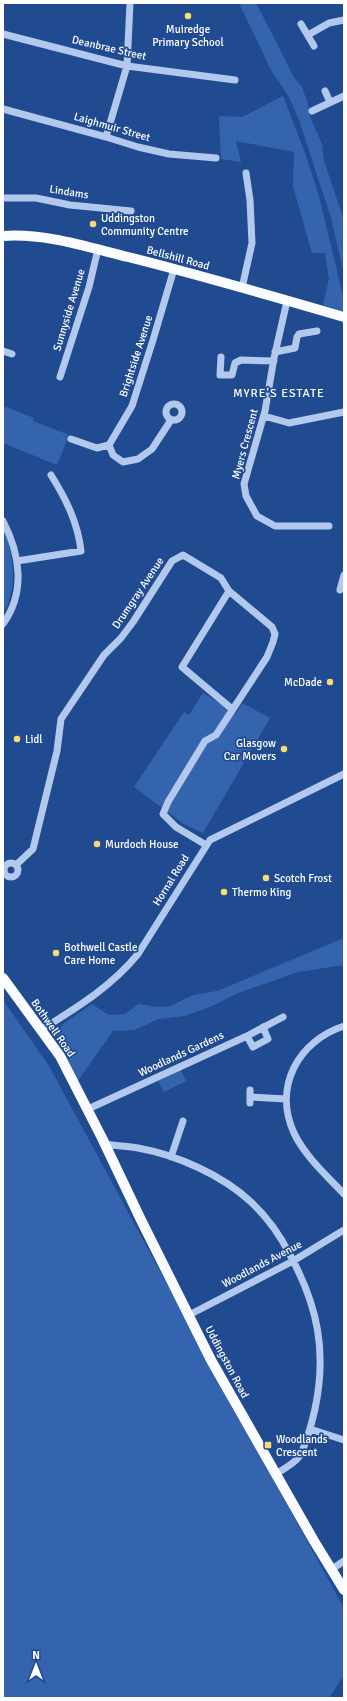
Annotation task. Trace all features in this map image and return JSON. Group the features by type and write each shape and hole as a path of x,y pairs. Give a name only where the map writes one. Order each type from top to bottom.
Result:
{"main road":[{"name":"Bellshill Road","path":"3,236 18,235 98,248 344,317"},
{"name":"Bothwell Road","path":"3,978 60,1056 104,1141"},
{"name":"Uddingston Road","path":"104,1141 144,1227 211,1360 344,1590"}],"street":[{"path":"106,137 127,66 130,3"},
{"path":"308,34 329,23 344,20"},
{"path":"302,24 314,46"},
{"name":"Deanbrae Street","path":"3,34 127,66 236,80"},
{"path":"325,92 330,102"},
{"path":"312,110 344,96"},
{"name":"Laighmuir Street","path":"3,109 138,147 169,154 216,158"},
{"path":"242,288 252,243 250,200 246,173"},
{"name":"Lindams","path":"3,198 36,198 70,205 131,211"},
{"name":"Sunnyside Avenue","path":"60,377 89,287 98,248"},
{"name":"Brightside Avenue","path":"110,445 132,406 174,269"},
{"name":"Myers Crescent","path":"288,301 275,352 264,416 244,484 246,496 257,516 275,526 330,526"},
{"path":"275,352 295,348 299,334 317,331"},
{"path":"3,351 12,354"},
{"path":"221,357 220,375 232,375 235,363 241,360 274,361"},
{"path":"264,416 289,422 344,412"},
{"path":"71,439 97,448 110,445 113,454 123,462 138,459 152,449 171,420"},
{"path":"17,560 82,551 78,530 51,475"},
{"path":"3,521 12,538 19,578 8,618 3,624"},
{"name":"Drumgray Avenue","path":"4,875 4,870 7,864 12,863 16,865 33,849 56,751 61,719 104,655 121,638 133,622 172,561 183,555 221,578 229,591 272,627 275,634 274,642 266,657 216,734 205,740 191,761 163,814 176,827 206,845"},
{"path":"340,590 344,575"},
{"path":"229,591 182,668 232,709"},
{"name":"Hornal Road","path":"41,1030 83,1004 126,969 138,954 210,840 344,774"},
{"name":"Woodlands Gardens","path":"88,1109 247,1036 283,1017"},
{"path":"344,1026 324,1034 309,1045 293,1069 286,1099 288,1116 294,1133 304,1149 344,1194"},
{"path":"247,1036 253,1046 261,1043 268,1039 263,1028"},
{"path":"250,1096 286,1099"},
{"path":"171,1157 183,1122"},
{"path":"104,1141 190,1163 202,1169 250,1201 271,1222 305,1282 315,1315 320,1345 321,1372 310,1429 298,1457 276,1474"},
{"name":"Woodlands Avenue","path":"188,1315 293,1260 344,1230"},
{"path":"310,1429 344,1440"},
{"path":"332,1569 344,1561"}],"shaded area":[{"path":"239,3 256,3 295,79 302,87 308,104 310,117 322,144 324,161 344,220 344,274 331,218 299,120 289,97 271,70"},
{"path":"283,96 305,153 319,196 343,296 344,311 323,305 329,279 325,253 312,253 293,186 294,152 236,141 241,162 221,159 219,116 242,117"},
{"path":"3,406 34,418 33,421 69,435 57,465 3,443"},
{"path":"3,529 10,548 13,571 11,594 3,613"},
{"path":"203,693 236,713 242,703 270,718 203,833 184,824 134,787 184,712 189,715"},
{"path":"344,938 344,965 298,972 238,993 212,1006 185,1016 159,1019 134,1030 113,1031 77,1082 56,1034 63,1024 92,1004 109,1015 125,1014 139,1004 157,1007 171,1006 193,995 217,991"},
{"path":"3,1000 49,1066 344,1608 344,1675 329,1698 3,1698"},
{"path":"181,1070 186,1081 164,1092 158,1081"}],"place":[{"name":"Muiredge Primary School","path":"188,16"},
{"name":"Uddingston Community Centre","path":"93,224"},
{"name":"McDade","path":"330,682"},
{"name":"Lidl","path":"17,739"},
{"name":"Glasgow Car Movers","path":"284,749"},
{"name":"Murdoch House","path":"97,844"},
{"name":"Scotch Frost","path":"266,878"},
{"name":"Thermo King","path":"224,892"},
{"name":"Bothwell Castle Care Home","path":"56,953"},
{"name":"Woodlands Crescent","path":"268,1445"}],"district":[{"name":"MYRE'S ESTATE","path":"279,393"}]}
